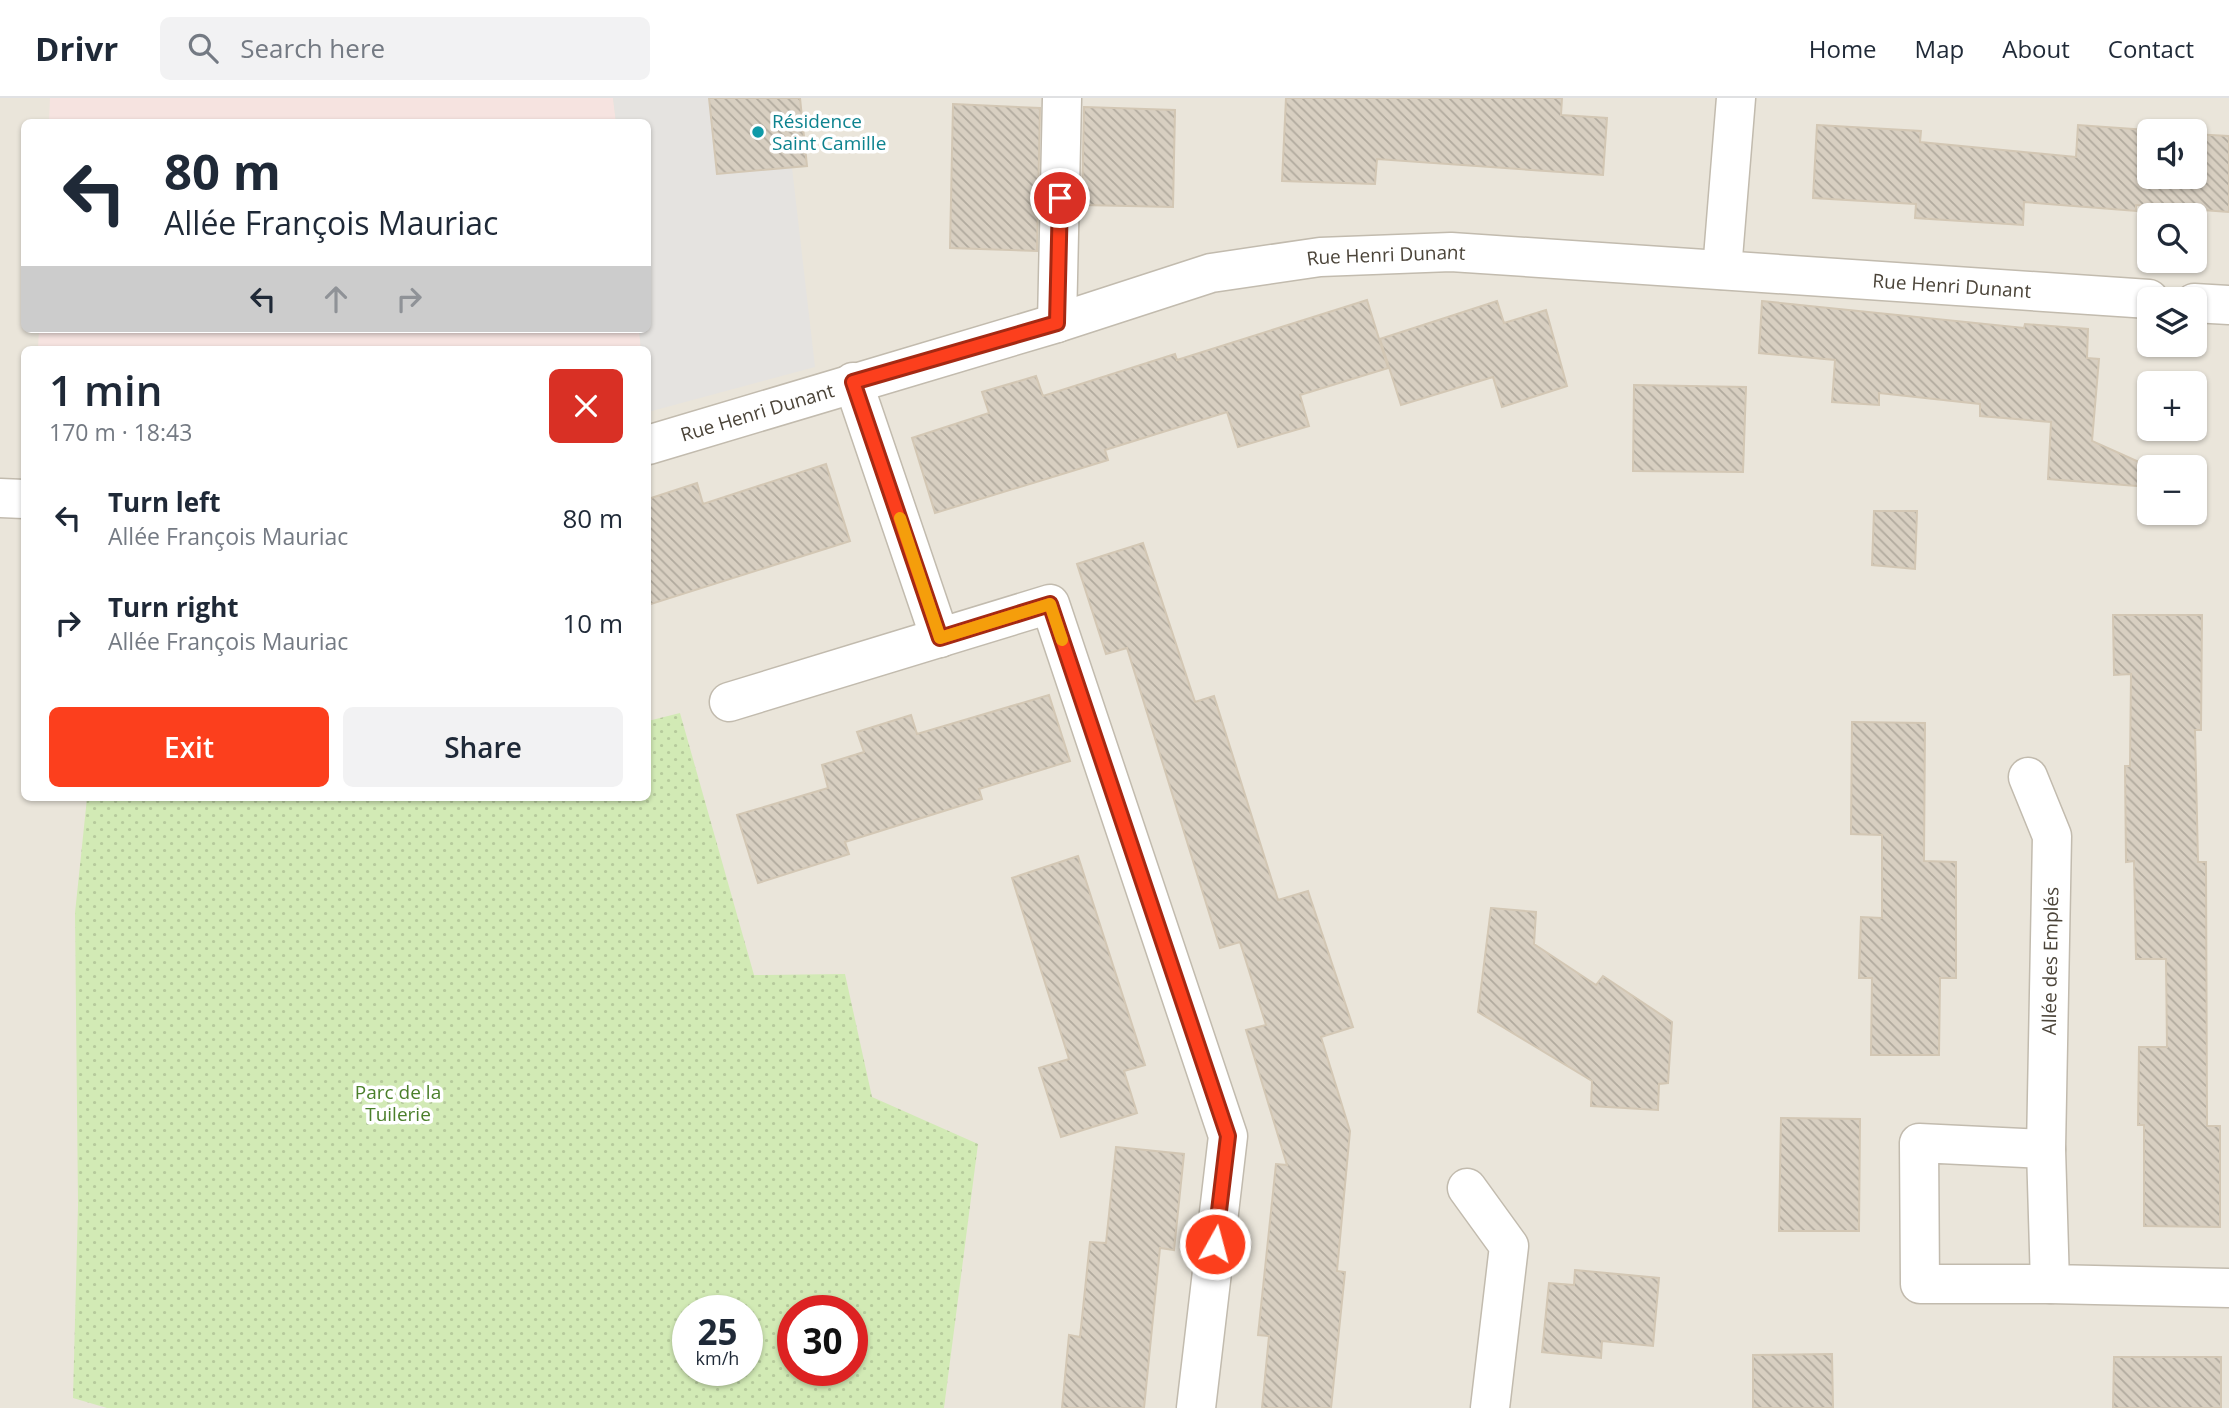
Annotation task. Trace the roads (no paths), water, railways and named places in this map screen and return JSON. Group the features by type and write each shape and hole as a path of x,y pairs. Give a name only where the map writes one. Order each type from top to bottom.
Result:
{"street":[{"path":"1057,323 1062,98"},
{"path":"1721,270 1736,98"},
{"name":"Rue Henri Dunant","path":"651,444 1057,323 1211,273 1320,257 1451,252 2137,298"},
{"path":"2207,304 2229,305"},
{"path":"853,382 940,638"},
{"path":"0,498 21,499"},
{"path":"729,702 1050,604 1228,1136 1196,1408"},
{"name":"Allée des Emplés","path":"2028,777 2052,836 2046,1149 2050,1284"},
{"path":"2046,1149 1919,1143 1920,1284 2050,1284 2229,1289"},
{"path":"1468,1188 1509,1246 1490,1408"}],"place":[{"name":"Résidence Saint Camille","path":"758,132"}],"park label":[{"name":"Parc de la Tuilerie","path":"398,1103"}]}
